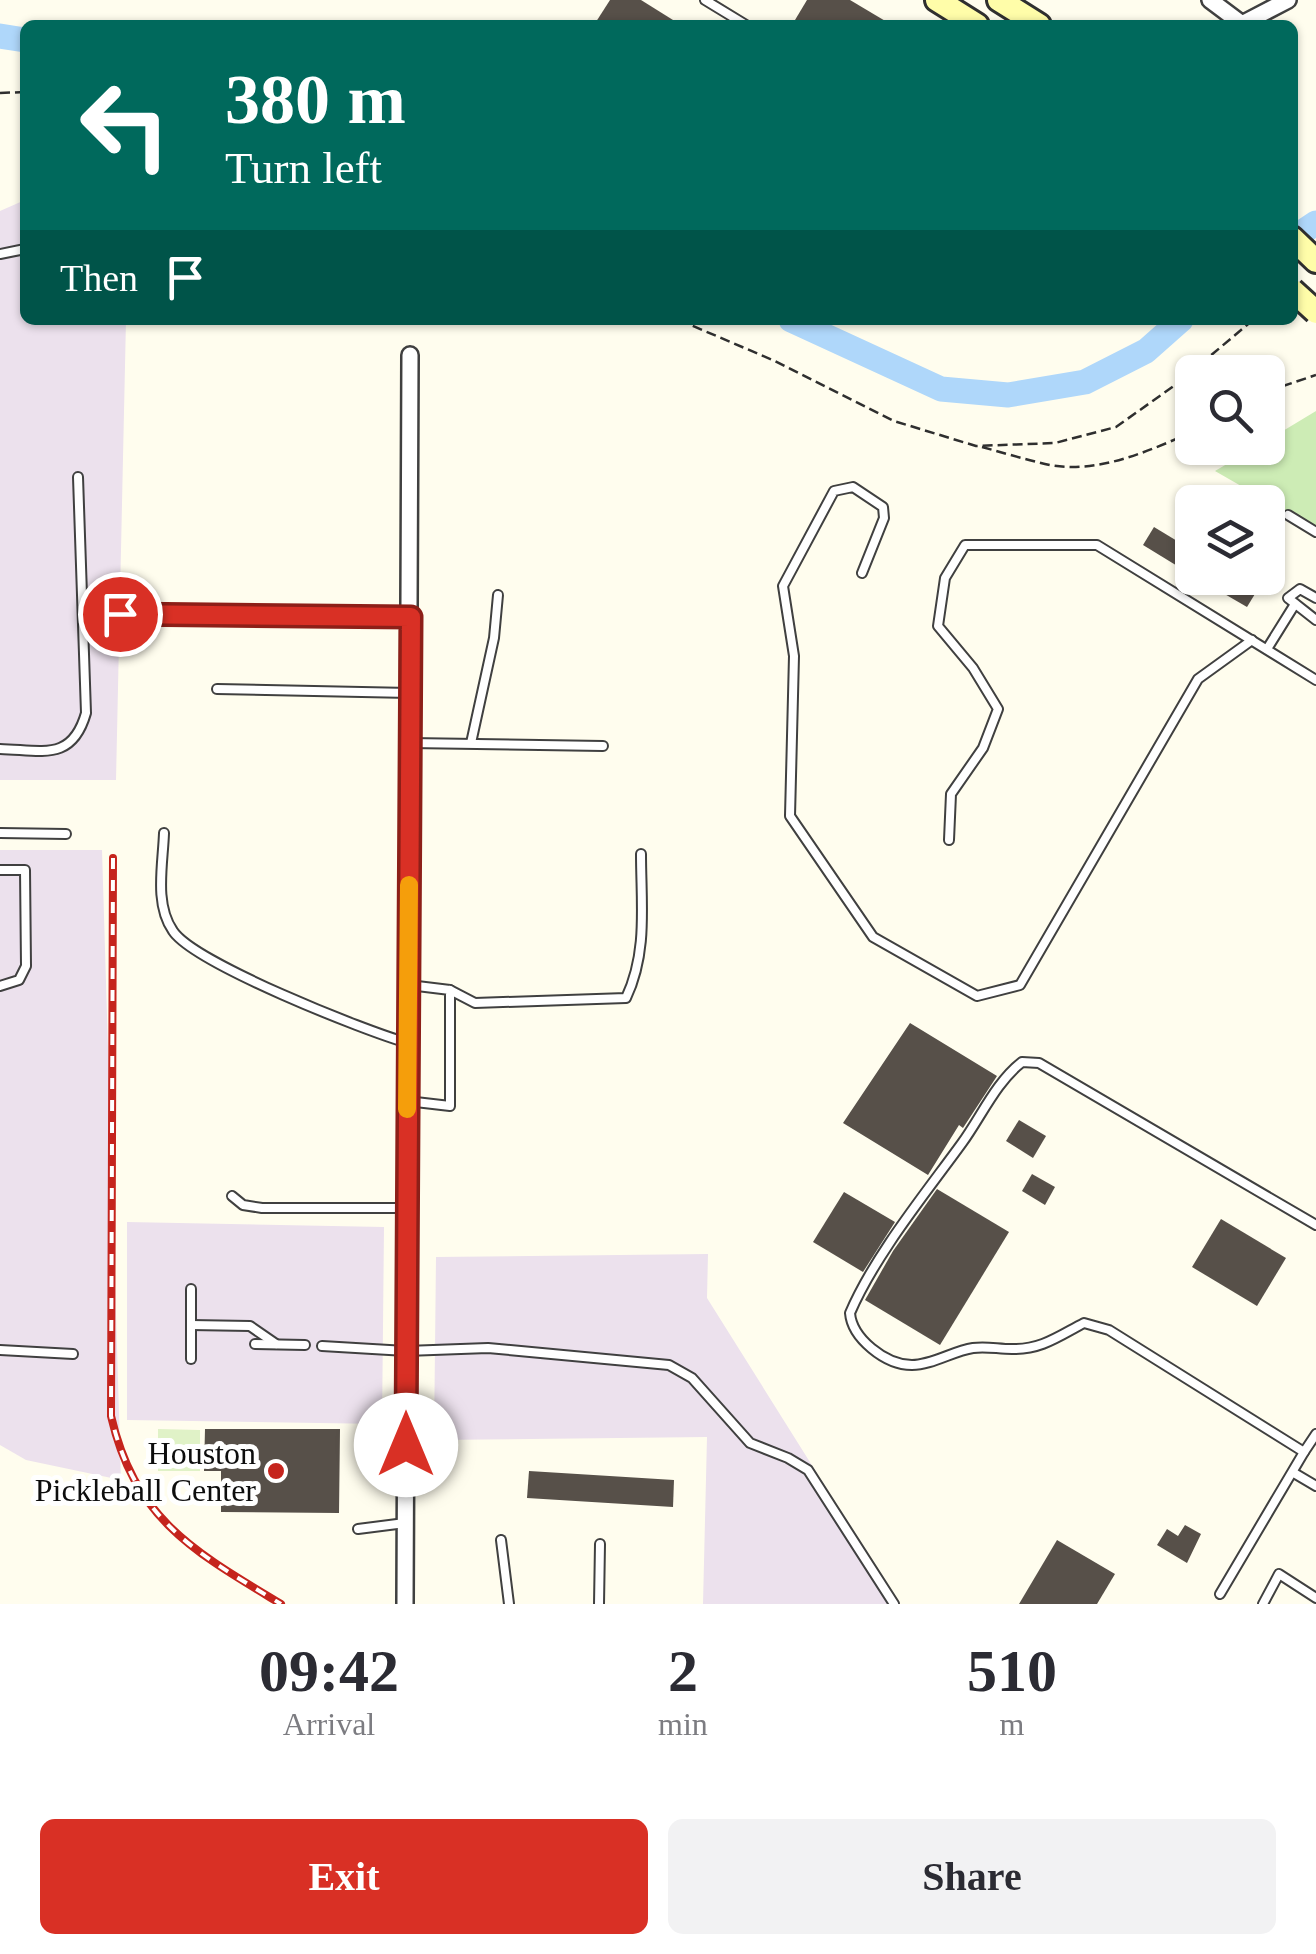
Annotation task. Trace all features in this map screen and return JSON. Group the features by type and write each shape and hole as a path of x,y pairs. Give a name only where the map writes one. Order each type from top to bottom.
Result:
{"main road":[{"path":"937,0 966,16"},
{"path":"999,0 1031,20"}],"street":[{"path":"1210,0 1237,20"},
{"path":"1250,20 1288,0"},
{"path":"405,1604 410,355"}],"lane":[{"path":"705,0 738,20"},
{"path":"0,749 56,751 68,747 86,713 78,478"},
{"path":"862,573 884,518 883,507 853,486 834,491 783,586 794,656 790,816 873,937 977,996 1020,985 1198,679 1252,640"},
{"path":"1288,515 1316,532"},
{"path":"949,840 951,794 983,748 998,710 973,668 938,626 946,578 965,545 1096,545 1316,680"},
{"path":"1316,598 1299,590 1288,597 1316,620"},
{"path":"471,744 494,638 498,595"},
{"path":"1267,649 1295,604"},
{"path":"83,613 411,617"},
{"path":"217,688 410,693"},
{"path":"410,743 604,746"},
{"path":"0,833 66,834"},
{"path":"164,833 161,898 174,934 188,946 285,994 408,1043"},
{"path":"408,985 450,990 475,1003 626,998 642,955 641,854"},
{"path":"0,870 25,870 26,966 14,984 0,986"},
{"path":"407,1101 450,1106 450,990"},
{"path":"1304,1452 1096,1325 1084,1323 1033,1349 984,1346 911,1364 860,1339 851,1326 850,1313 925,1189 1009,1072 1022,1062 1039,1063 1316,1224"},
{"path":"232,1196 262,1208 406,1208"},
{"path":"191,1289 191,1359"},
{"path":"191,1325 250,1326 276,1344"},
{"path":"256,1344 305,1345"},
{"path":"322,1346 488,1348 669,1366 692,1378 750,1443 808,1470 894,1604"},
{"path":"0,1350 73,1354"},
{"path":"1220,1594 1316,1434"},
{"path":"362,1442 406,1445"},
{"path":"1294,1473 1316,1486"},
{"path":"358,1528 405,1522"},
{"path":"501,1540 509,1604"},
{"path":"599,1604 600,1544"},
{"path":"1263,1604 1278,1574 1316,1598"}],"path":[{"path":"691,325 894,421 1054,466 1092,465 1144,453 1175,439"},
{"path":"976,446 1055,443 1116,427 1178,383 1248,325"},
{"path":"1285,385 1316,375"}],"shaded area":[{"path":"20,202 20,325 126,325 116,780 0,780 0,211"},
{"path":"0,850 102,850 121,1480 26,1460 0,1445"},
{"path":"127,1222 384,1227 382,1424 127,1420"},
{"path":"708,1254 707,1298 899,1604 703,1604 707,1437 434,1440 436,1257"}],"green space":[{"path":"1316,411 1316,529 1285,511 1285,485 1239,485 1215,471 1225,465 1285,465 1285,430"},
{"path":"158,1429 200,1430 200,1471 158,1471"}],"building":[{"path":"610,0 641,0 673,20 597,20"},
{"path":"807,0 850,0 884,20 795,20"},
{"path":"1154,527 1175,540 1175,565 1143,545"},
{"path":"1226,595 1254,595 1247,607"},
{"path":"910,1023 997,1076 963,1128 959,1125 928,1175 843,1123"},
{"path":"1019,1120 1046,1136 1033,1158 1006,1141"},
{"path":"1032,1174 1055,1187 1045,1205 1022,1191"},
{"path":"937,1189 1009,1232 940,1345 865,1300 893,1251"},
{"path":"844,1192 895,1222 863,1272 813,1242"},
{"path":"1221,1219 1286,1258 1257,1306 1192,1267"},
{"name":"Houston Pickleball Center","path":"205,1429 340,1429 339,1513 221,1512 221,1471 204,1471"},
{"path":"529,1471 674,1480 673,1507 527,1498"},
{"path":"1185,1525 1201,1534 1187,1563 1157,1545 1167,1529 1178,1536"},
{"path":"1057,1540 1115,1574 1097,1604 1019,1604"}],"waterway":[{"path":"0,36 20,39"},
{"path":"1298,235 1316,223"},
{"path":"802,325 941,389 1008,395 1085,382 1146,351 1175,325"}],"railway":[{"path":"113,858 111,1416 136,1482 173,1530 281,1604"}],"slow traffic":[{"path":"407,1109 409,885"}],"place":[{"name":"Houston Pickleball Center","path":"276,1471"}],"route":[{"path":"120,614 411,617 406,1445"}]}
